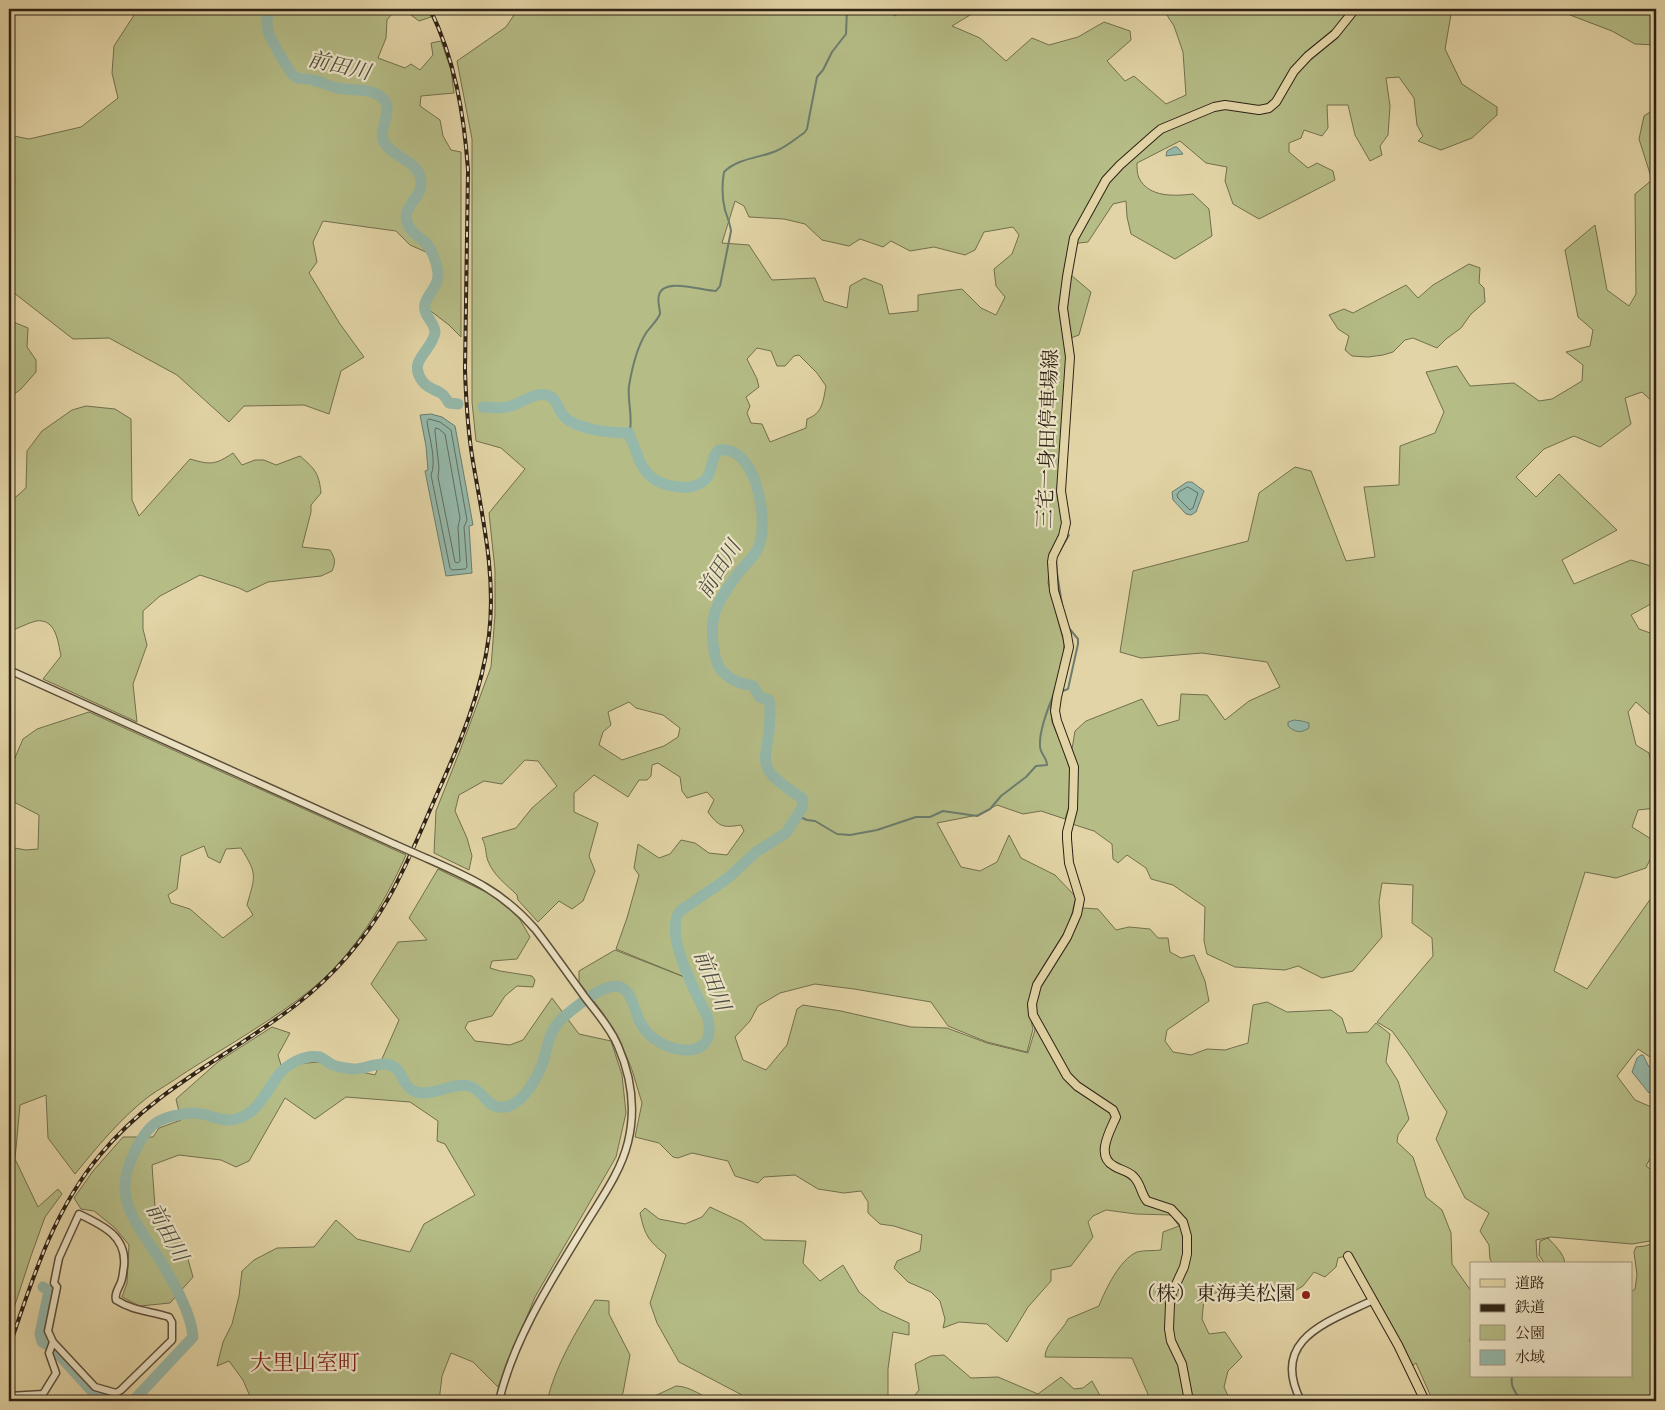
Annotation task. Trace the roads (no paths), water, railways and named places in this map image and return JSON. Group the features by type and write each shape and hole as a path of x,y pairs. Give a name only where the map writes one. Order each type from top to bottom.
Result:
{"main road":[{"name":"三宅一身田停車場線","path":"1189,1401 1182,1364 1171,1341 1169,1329 1172,1293 1187,1254 1187,1236 1183,1222 1168,1207 1147,1201 1133,1175 1108,1162 1104,1150 1116,1117 1113,1110 1077,1086 1067,1076 1036,1022 1032,1010 1037,985 1067,937 1080,902 1080,895 1069,863 1067,840 1067,832 1073,809 1074,767 1055,711 1069,648 1054,591 1052,562 1066,524 1061,492 1070,369 1069,345 1063,308 1067,277 1077,230 1102,187 1120,165 1161,129 1206,110 1225,105 1259,110 1270,108 1276,102 1294,71 1308,56 1335,34 1355,9"},
{"path":"1348,1256 1398,1345 1425,1401"}],"street":[{"path":"9,670 480,882 511,904 535,928 613,1035 627,1072 632,1102 629,1140 618,1171 530,1322 515,1355 499,1401"},
{"path":"9,1396 41,1395 45,1392 56,1372 49,1353 51,1345 48,1332 56,1287 54,1283 59,1258 79,1214 111,1231 120,1243 124,1263 122,1280 115,1296 116,1300 125,1306 169,1317 172,1322 172,1340 148,1365 116,1393 95,1387 51,1345"},
{"path":"1301,1401 1291,1373 1293,1359 1300,1344 1315,1329 1373,1300"}],"water":[{"path":"1177,147 1183,154 1166,156 1167,151"},
{"path":"431,414 442,417 455,426 473,525 469,526 472,573 446,576 425,471 428,470 426,446 420,415"},
{"path":"1187,482 1192,482 1204,491 1196,512 1191,515 1186,514 1173,500 1172,492"},
{"path":"1294,720 1309,723 1309,728 1300,732 1293,730 1288,726 1288,722"},
{"path":"1643,1055 1649,1067 1656,1070 1656,1086 1649,1093 1632,1072 1637,1058"}],"waterway":[{"name":"前田川","path":"271,9 267,22 270,35 294,76 340,88 363,90 377,94 386,103 387,113 382,134 385,144 416,169 421,181 419,192 407,211 407,222 412,231 430,248 438,273 437,282 425,304 425,312 435,332 417,368 425,384 442,394 449,403 458,404"},
{"path":"629,433 631,423 629,386 632,372 637,352 643,339 660,314 659,295 662,290 668,287 684,286 716,291 720,286 731,231 723,201 724,172 742,161 780,149 804,133 807,129 817,77 823,70 832,52 846,34 847,9"},
{"name":"前田川","path":"133,1401 193,1337 188,1315 178,1292 134,1220 126,1196 125,1180 127,1170 135,1150 146,1132 159,1121 192,1113 199,1113 222,1120 236,1119 244,1116 259,1104 281,1072 296,1061 314,1056 320,1057 335,1066 352,1069 381,1064 391,1065 399,1071 405,1083 412,1090 426,1093 455,1086 469,1086 479,1092 491,1104 502,1107 509,1106 525,1094 537,1076 548,1043 557,1024 586,999 599,991 613,986 620,987 629,995 640,1022 653,1038 676,1049 695,1049 703,1045 708,1039 709,1029 707,1016 689,978 678,948 676,921 680,911 728,878 756,852 786,833 802,808 803,799 775,778 766,765 770,719 769,700 760,697 753,686 736,681 724,673 720,669 714,653 712,628 719,602 739,572 752,558 759,546 762,534 762,519 757,486 751,471 742,459 732,451 719,450 714,457 710,473 705,480 689,487 671,486 657,481 646,472 629,433 604,431 576,424 563,415 550,396 543,394 534,396 507,407 483,407"},
{"path":"1058,554 1069,535"},
{"path":"1056,559 1063,611"},
{"path":"1060,692 1068,689 1078,644 1078,639 1068,627"},
{"path":"798,816 815,821 837,834 850,835 877,830 916,817 930,817 943,811 977,816 990,809 1001,796 1026,777 1036,766 1047,765 1040,749 1040,740 1044,720 1054,694"},
{"name":"前田川","path":"43,1287 49,1291 40,1334 42,1342 53,1348 91,1390 117,1401"},
{"path":"1512,1378 1513,1387 1521,1401"}],"railway":[{"path":"9,1348 26,1297 57,1223 69,1199 100,1155 144,1111 194,1074 297,1004 336,969 359,942 379,914 408,861 454,756 476,697 489,635 491,591 487,548 470,439 466,393 468,170 464,128 457,88 446,48 430,9"}],"place":[{"name":"（株）東海美松園","path":"1306,1295"}],"district":[{"name":"大里山室町","path":"305,1364"}]}
